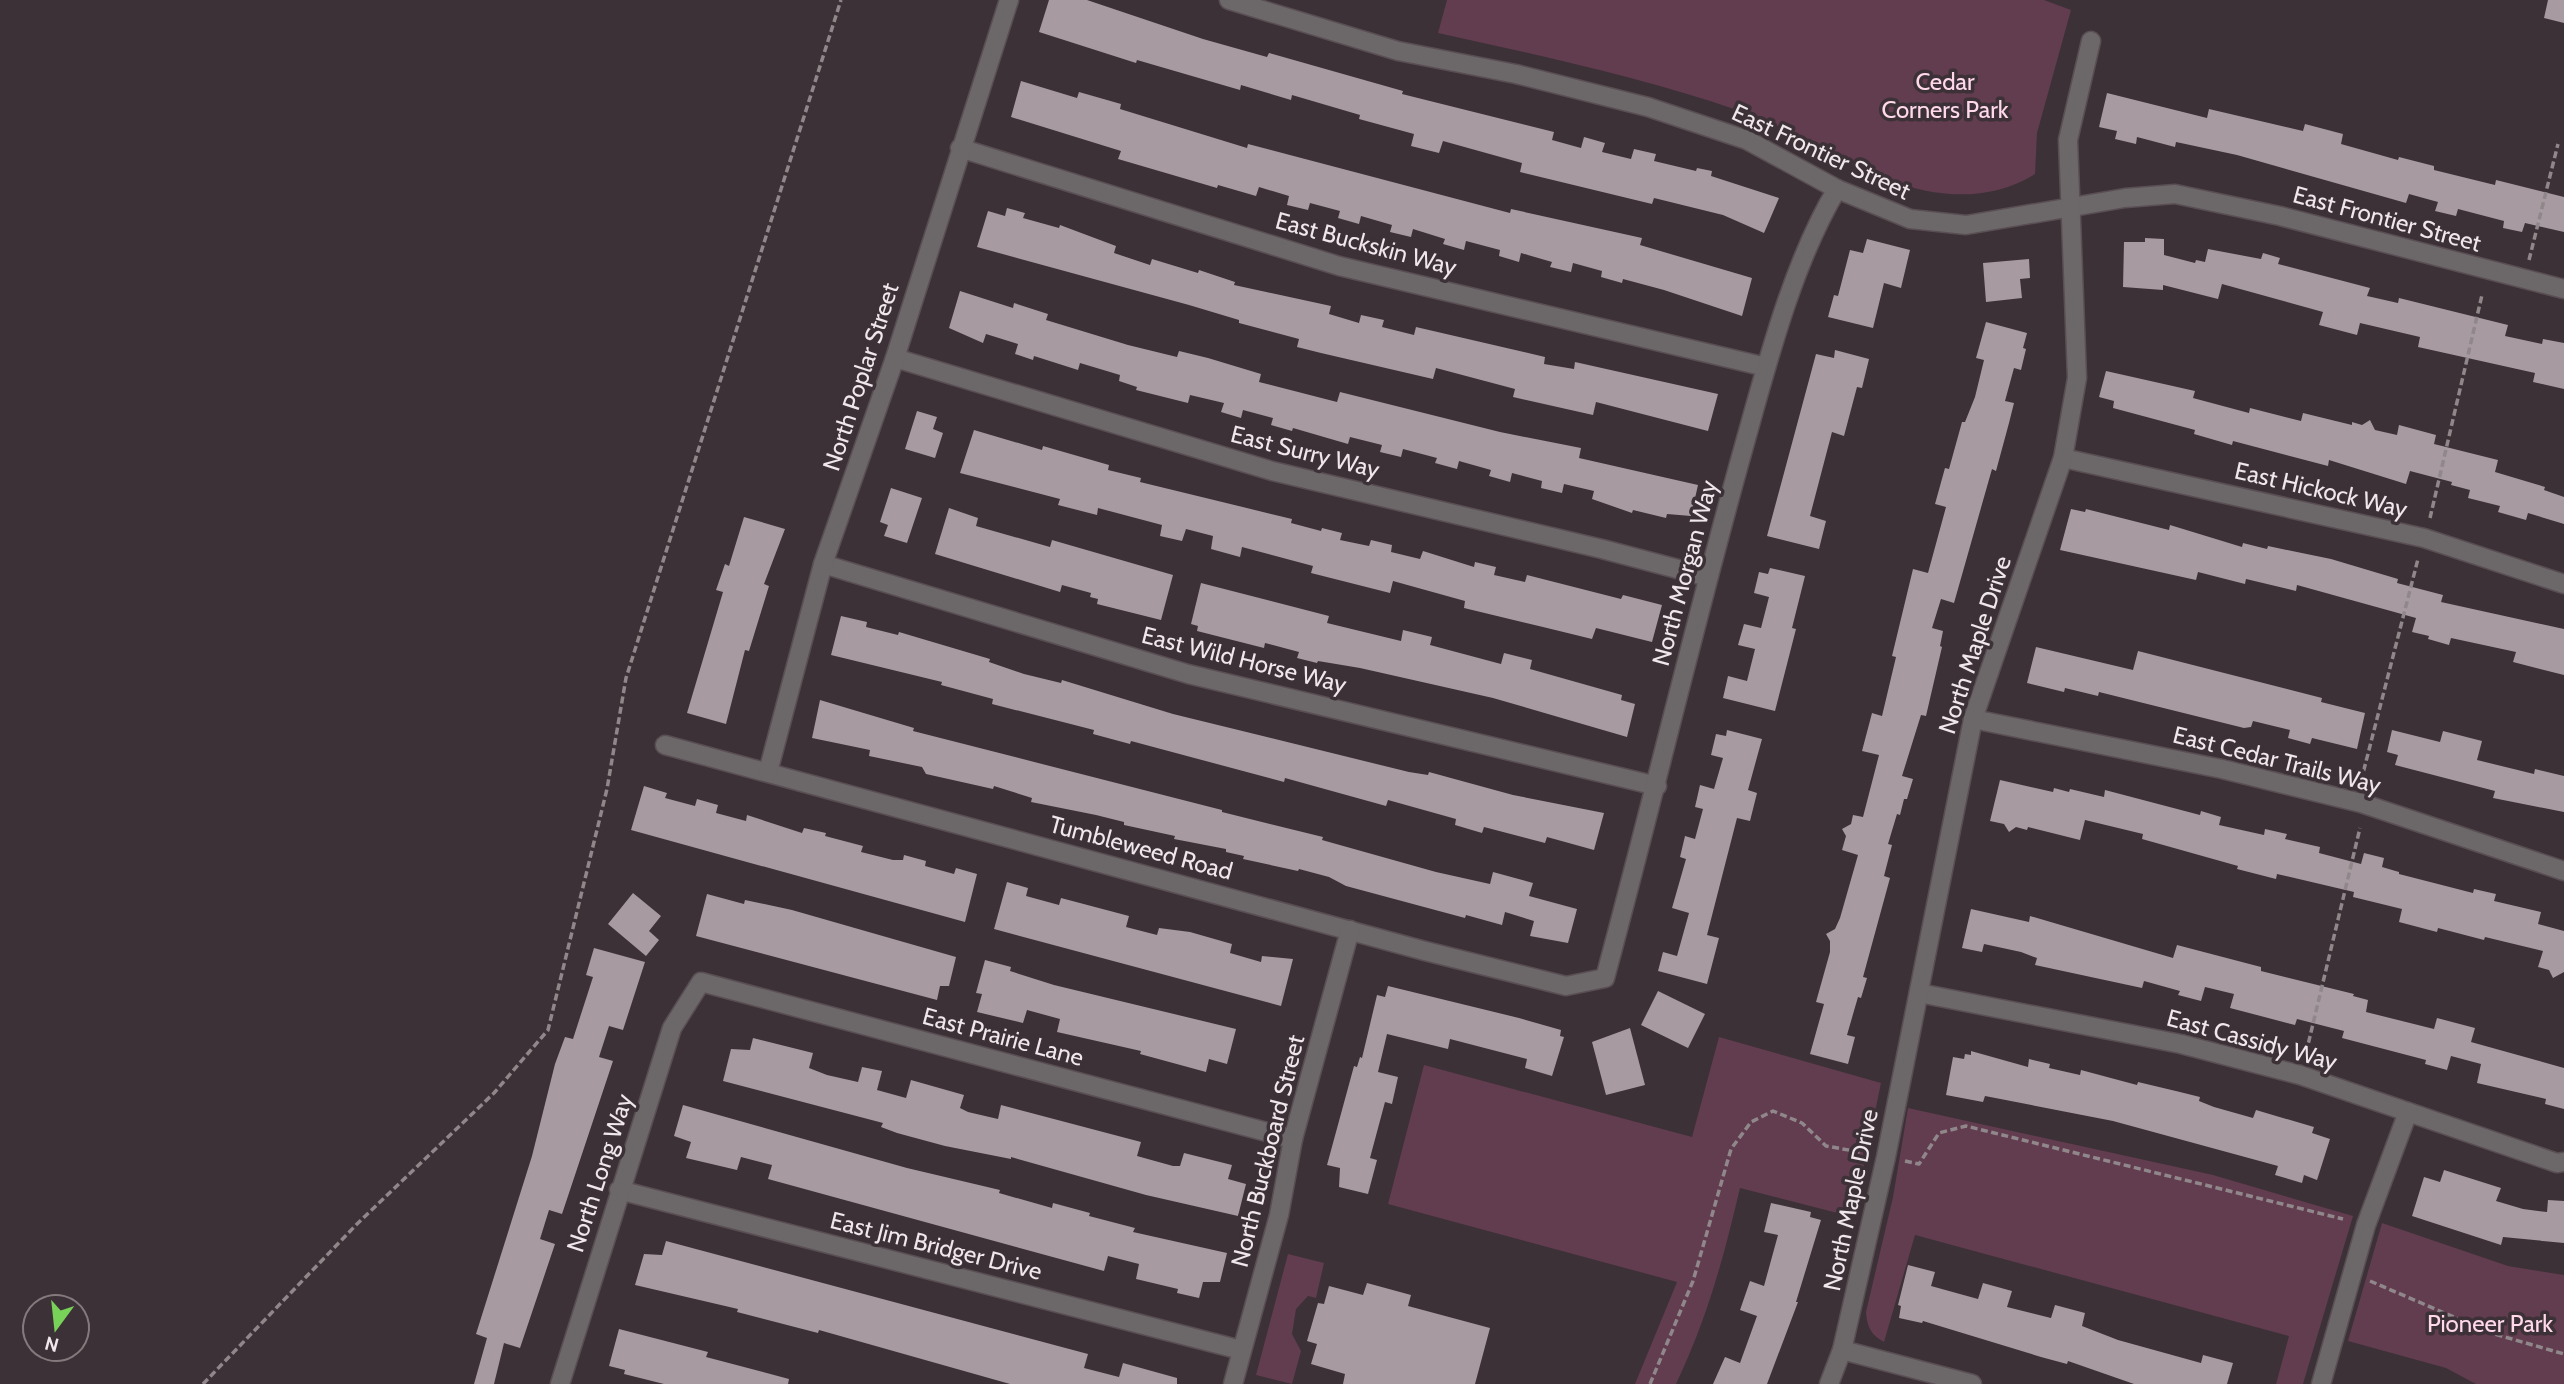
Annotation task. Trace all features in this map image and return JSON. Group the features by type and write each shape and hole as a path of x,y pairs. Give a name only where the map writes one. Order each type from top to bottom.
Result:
{"street":[{"name":"North Poplar Street","path":"768,772 824,564 895,358 1009,0"},
{"name":"East Frontier Street","path":"1229,0 1398,51 1516,75 1648,107 1747,140 1837,189 1910,219 1966,225 2175,194 2280,216 2564,289"},
{"name":"North Maple Drive","path":"1829,1384 1842,1350 1886,1157 1973,719 2063,458 2077,378 2068,140 2091,41"},
{"name":"East Buckskin Way","path":"960,148 1339,266 1766,367"},
{"name":"North Morgan Way","path":"1605,978 1657,786 1708,577 1766,367 1825,208 1837,189"},
{"name":"East Surry Way","path":"895,358 1272,471 1602,549 1708,577"},
{"name":"East Hickock Way","path":"2063,458 2424,538 2564,584"},
{"name":"East Wild Horse Way","path":"824,564 1188,674 1657,786"},
{"name":"East Cedar Trails Way","path":"1973,719 2222,769 2361,803 2564,871"},
{"name":"Tumbleweed Road","path":"665,745 1566,986 1605,978"},
{"name":"North Buckboard Street","path":"1233,1384 1279,1214 1293,1139 1350,930"},
{"name":"East Prairie Lane","path":"701,982 1293,1139"},
{"name":"North Long Way","path":"560,1384 672,1028 701,982"},
{"name":"East Cassidy Way","path":"1919,993 2181,1044 2300,1075 2557,1163 2564,1162"},
{"path":"2321,1384 2366,1225 2408,1112"},
{"name":"East Jim Bridger Drive","path":"619,1191 1241,1350"},
{"path":"1842,1350 1972,1384"}],"path":[{"path":"203,1384 357,1223 494,1093 548,1030 607,789 626,678 841,0"},
{"path":"2529,260 2558,144"},
{"path":"2430,518 2482,295"},
{"path":"2361,781 2418,559"},
{"path":"2306,1053 2360,828"},
{"path":"1650,1384 1693,1281 1731,1149 1751,1122 1773,1111 1802,1124 1826,1146 1860,1153"},
{"path":"1905,1161 1919,1164 1939,1133 1966,1126 2343,1219"},
{"path":"2370,1281 2491,1333 2564,1354"}],"green space":[{"name":"Cedar Corners Park","path":"1447,0 2044,0 2071,10 2037,133 2035,174 2005,188 1956,194 1923,190 1885,178 1780,127 1700,98 1589,67 1438,33"},
{"path":"1719,1037 1881,1083 1853,1217 1740,1188 1714,1288 1676,1384 1635,1384 1677,1282 1388,1204 1424,1065 1692,1137"},
{"path":"1908,1108 2213,1175 2353,1216 2303,1384 2276,1384 2289,1336 1915,1235 1884,1342 1870,1330 1866,1312 1893,1197"},
{"name":"Pioneer Park","path":"2382,1223 2508,1266 2564,1275 2564,1384 2476,1384 2446,1368 2348,1341"},
{"path":"1288,1254 1324,1263 1316,1298 1308,1296 1296,1309 1292,1334 1301,1351 1292,1384 1256,1375"}],"building":[{"path":"1049,0 1087,0 1203,39 1267,57 1269,53 1403,91 1402,94 1554,132 1552,140 1581,148 1584,137 1605,143 1602,152 1631,159 1634,149 1656,154 1654,161 1696,171 1697,168 1712,171 1711,176 1779,198 1764,233 1723,215 1654,198 1652,204 1520,172 1522,163 1443,141 1439,153 1411,146 1414,134 1359,119 1360,115 1292,95 1291,100 1241,85 1240,90 1137,60 1136,63 1039,32"},
{"path":"2548,0 2564,0 2564,23 2544,18"},
{"path":"1021,81 1077,98 1079,92 1121,104 1120,109 1247,148 1248,144 1510,213 1511,209 1642,238 1640,245 1752,278 1742,316 1664,290 1623,279 1622,283 1601,277 1602,271 1573,263 1571,272 1550,267 1552,262 1521,253 1519,262 1499,256 1500,250 1466,241 1464,250 1443,244 1445,239 1413,229 1411,237 1390,232 1392,225 1361,216 1359,224 1338,218 1340,211 1310,203 1308,210 1287,205 1289,196 1259,187 1256,196 1218,185 1217,188 1118,159 1121,151 1011,117"},
{"path":"2107,93 2207,118 2209,109 2303,131 2305,124 2343,134 2341,144 2398,160 2399,157 2434,166 2434,170 2495,185 2496,180 2564,197 2564,232 2525,223 2522,232 2503,228 2504,221 2458,209 2456,216 2435,211 2438,202 2409,194 2406,203 2237,155 2176,142 2175,147 2137,137 2136,144 2115,139 2117,131 2099,127"},
{"path":"1007,208 1025,213 1023,218 1059,228 1060,225 1116,246 1114,253 1150,265 1152,259 1198,273 1199,270 1235,282 1234,285 1331,306 1329,314 1359,323 1361,315 1384,320 1382,327 1414,335 1416,327 1545,357 1544,364 1574,369 1575,362 1718,394 1708,431 1596,402 1593,415 1513,397 1515,389 1436,368 1433,379 1297,347 1299,339 1239,323 1239,320 977,247 988,211 1005,216"},
{"path":"2145,238 2164,239 2164,255 2195,263 2196,260 2205,262 2208,249 2261,259 2263,253 2280,258 2278,264 2370,288 2367,296 2398,303 2399,298 2508,325 2505,336 2542,344 2543,339 2564,343 2564,389 2533,382 2535,373 2418,347 2420,337 2360,323 2357,335 2319,325 2323,312 2222,284 2218,299 2163,285 2163,290 2123,287 2124,242 2145,242"},
{"path":"1867,239 1910,250 1901,288 1884,283 1873,328 1828,317 1834,295 1838,296 1850,250 1863,253"},
{"path":"2029,259 2030,278 2020,279 2022,298 1986,302 1983,263"},
{"path":"960,291 1013,308 1014,303 1048,314 1046,320 1128,345 1177,357 1179,351 1208,358 1261,374 1259,382 1337,402 1340,392 1500,432 1581,448 1579,458 1698,485 1691,516 1667,514 1666,518 1633,510 1632,513 1592,499 1594,491 1564,484 1562,493 1541,488 1542,481 1512,473 1510,482 1489,476 1491,470 1459,461 1457,469 1435,463 1437,458 1403,449 1401,457 1380,452 1382,445 1350,437 1348,444 1293,428 1292,431 1271,425 1273,418 1243,410 1241,418 1221,412 1224,403 1190,395 1188,403 1136,390 1137,387 1119,381 1120,375 1080,363 1078,370 1034,356 1033,360 1015,354 1018,344 986,334 983,343 949,328"},
{"path":"1986,322 2027,333 2023,348 2026,349 2021,370 2014,368 2005,401 2014,403 2009,423 1996,471 1992,469 1954,603 1941,599 1932,628 1943,631 1942,647 1926,716 1921,715 1902,776 1913,779 1900,815 1897,814 1888,844 1892,845 1884,876 1890,878 1863,977 1867,978 1861,998 1858,997 1847,1035 1855,1037 1848,1064 1810,1054 1824,1004 1816,1002 1830,952 1830,941 1826,934 1835,929 1840,918 1858,855 1842,850 1846,836 1842,829 1851,824 1853,815 1863,817 1879,755 1862,751 1872,713 1882,716 1896,657 1892,656 1913,569 1928,573 1946,507 1935,504 1945,468 1949,469 1962,422 1965,422 1975,397 1984,360 1976,358"},
{"path":"1835,350 1869,359 1862,388 1857,387 1844,436 1832,432 1810,516 1826,521 1819,549 1767,536 1816,354 1834,358"},
{"path":"2106,371 2195,391 2193,398 2249,413 2250,408 2301,421 2303,413 2352,425 2352,422 2362,425 2370,420 2375,430 2397,435 2399,425 2436,435 2434,444 2498,460 2495,472 2545,487 2544,490 2564,497 2564,524 2528,513 2526,520 2498,512 2500,506 2468,498 2470,490 2451,485 2452,482 2410,471 2406,484 2329,460 2328,466 2233,441 2232,445 2194,434 2195,430 2113,408 2114,401 2099,397"},
{"path":"917,411 937,417 933,429 943,433 935,458 905,449"},
{"path":"974,430 1042,450 1043,446 1109,465 1108,470 1141,478 1140,482 1292,519 1291,523 1321,531 1322,528 1342,533 1340,540 1369,546 1371,540 1392,545 1391,552 1420,559 1423,551 1474,567 1475,562 1496,567 1494,575 1525,582 1527,575 1621,599 1623,595 1662,605 1652,642 1596,628 1592,639 1464,608 1465,601 1393,581 1390,593 1311,573 1313,566 1242,547 1240,557 1211,549 1213,536 1186,529 1182,541 1160,536 1162,525 1098,508 1097,515 1058,505 1060,499 960,473"},
{"path":"891,488 922,498 907,543 884,536 888,525 880,522"},
{"path":"949,508 978,518 976,526 1050,547 1052,540 1173,575 1161,620 1097,604 1098,599 1090,597 1091,593 1062,585 1060,592 935,554"},
{"path":"2071,509 2085,512 2086,509 2169,530 2170,525 2242,547 2243,543 2267,549 2268,546 2331,559 2398,579 2397,583 2443,595 2441,602 2564,629 2564,675 2513,662 2516,652 2451,638 2449,645 2428,639 2429,636 2412,632 2416,618 2297,585 2296,591 2246,579 2245,584 2198,572 2196,580 2060,550"},
{"path":"744,517 785,529 764,584 769,586 749,651 745,650 726,724 687,713 723,592 716,590 725,564 729,566"},
{"path":"1770,568 1805,576 1792,628 1796,629 1775,711 1723,698 1728,676 1747,681 1755,649 1738,645 1744,624 1761,628 1769,597 1754,593 1759,572 1768,574"},
{"path":"1201,583 1329,616 1327,623 1401,641 1403,630 1432,637 1430,645 1501,664 1504,653 1532,660 1530,669 1622,695 1621,700 1635,704 1627,737 1493,698 1360,668 1318,661 1317,663 1297,658 1299,652 1265,643 1264,648 1197,631 1198,626 1191,624"},
{"path":"841,616 867,622 866,627 898,635 899,632 990,659 989,662 1024,674 1061,683 1062,680 1173,714 1409,772 1428,775 1429,772 1513,795 1604,813 1594,850 1547,837 1545,843 1484,827 1482,833 1455,825 1456,819 1388,800 1386,806 1285,778 1284,782 1131,741 1130,744 1093,734 1094,730 992,704 993,699 941,685 942,682 831,655"},
{"path":"2036,647 2133,670 2138,651 2322,698 2321,702 2365,713 2357,749 2312,738 2310,744 2288,738 2290,730 2253,721 2251,727 2244,728 2099,692 2098,696 2065,688 2064,692 2027,683"},
{"path":"820,700 914,728 913,731 1323,837 1322,840 1436,872 1490,884 1493,872 1533,883 1529,896 1577,909 1568,943 1530,936 1534,921 1505,912 1502,925 1466,915 1465,918 1346,886 1329,877 1299,869 1298,871 1243,859 1244,856 1226,852 1226,849 1174,839 1175,836 1124,825 1124,822 1096,815 1031,802 1032,798 994,786 993,789 926,774 922,767 869,756 870,750 812,738"},
{"path":"1727,730 1762,739 1748,790 1757,793 1750,821 1737,818 1707,935 1719,938 1707,984 1658,971 1663,952 1677,956 1689,913 1672,908 1686,859 1680,857 1685,836 1695,839 1703,809 1695,807 1700,785 1714,789 1723,758 1711,755 1716,734 1726,736"},
{"path":"2392,730 2440,742 2443,731 2482,741 2477,760 2534,774 2535,769 2564,776 2564,812 2493,798 2495,791 2395,765 2398,755 2387,752"},
{"path":"2000,780 2053,792 2054,788 2069,792 2070,789 2104,797 2105,790 2200,815 2201,811 2221,817 2219,825 2264,835 2265,829 2287,834 2285,839 2320,847 2319,853 2361,864 2364,853 2384,858 2382,867 2399,874 2473,893 2474,889 2496,894 2494,901 2541,912 2538,924 2564,931 2564,972 2553,978 2549,970 2538,967 2543,951 2438,928 2437,932 2399,922 2402,909 2353,897 2354,892 2277,874 2276,879 2237,869 2238,866 2142,839 2143,834 2085,820 2080,840 2028,827 2027,830 2016,827 2009,832 2004,824 1990,821"},
{"path":"644,786 667,793 665,798 695,806 697,799 718,805 716,813 746,821 747,815 802,833 804,828 826,833 825,836 863,846 861,852 893,860 903,860 904,855 926,861 925,866 954,874 956,868 977,874 965,922 631,830"},
{"path":"1007,882 1028,888 1026,896 1059,905 1061,898 1129,916 1126,927 1157,935 1159,928 1190,932 1232,944 1230,953 1261,962 1262,956 1293,959 1281,1006 994,929"},
{"path":"633,893 661,916 649,931 659,940 646,956 608,924"},
{"path":"707,894 744,904 745,900 792,910 956,957 949,986 940,986 937,1000 696,936"},
{"path":"1971,909 2029,922 2030,916 2173,958 2177,945 2261,967 2261,971 2354,994 2353,996 2368,1000 2366,1012 2434,1029 2437,1018 2475,1028 2471,1042 2564,1068 2564,1109 2545,1104 2546,1099 2477,1083 2481,1064 2451,1056 2447,1070 2425,1064 2426,1060 2342,1038 2344,1031 2297,1019 2295,1025 2230,1008 2234,994 2205,987 2201,1001 2178,995 2180,991 2144,981 2142,988 2035,965 2037,958 2021,952 1984,944 1982,952 1962,948"},
{"path":"594,948 645,962 623,1030 609,1026 599,1057 613,1061 562,1214 549,1210 540,1239 555,1244 520,1348 504,1343 494,1384 474,1384 487,1338 476,1334 532,1156 555,1064 565,1037 573,1039 593,977 586,975"},
{"path":"985,960 1011,967 1010,971 1054,985 1236,1029 1227,1064 1209,1059 1206,1072 1140,1054 1141,1051 1057,1032 1060,1019 1027,1010 1023,1023 977,1012 982,994 976,993"},
{"path":"1388,986 1561,1030 1560,1036 1564,1037 1552,1076 1525,1068 1527,1059 1450,1039 1448,1049 1387,1034 1378,1072 1398,1077 1392,1104 1385,1102 1370,1158 1377,1160 1368,1194 1339,1187 1340,1168 1327,1165 1354,1066 1357,1067 1360,1057 1362,1058 1377,995 1385,997"},
{"path":"1658,991 1705,1014 1688,1048 1641,1025"},
{"path":"1630,1028 1645,1085 1606,1095 1592,1042"},
{"path":"753,1038 813,1053 809,1068 827,1075 858,1082 862,1067 882,1071 877,1090 906,1098 911,1080 964,1095 960,1108 968,1112 998,1119 1001,1105 1141,1142 1137,1156 1173,1166 1180,1166 1184,1153 1232,1165 1228,1179 1246,1184 1238,1216 1146,1195 1011,1157 945,1146 897,1133 881,1127 883,1123 723,1081 731,1049 750,1050"},
{"path":"1971,1051 2028,1067 2029,1059 2050,1064 2049,1068 2080,1075 2081,1070 2137,1085 2138,1082 2200,1097 2199,1101 2214,1107 2253,1118 2256,1110 2314,1127 2312,1133 2330,1139 2317,1180 2304,1175 2302,1183 2275,1175 2278,1166 2113,1121 1985,1096 1983,1102 1946,1095 1953,1057 1964,1059 1965,1054 1971,1055"},
{"path":"683,1105 907,1168 1000,1190 999,1193 1052,1208 1053,1203 1090,1213 1089,1216 1135,1228 1133,1232 1227,1253 1220,1282 1203,1282 1199,1298 1177,1293 1178,1289 1136,1279 1139,1264 1108,1256 1104,1271 768,1179 772,1165 741,1157 737,1170 686,1158 691,1142 674,1136"},
{"path":"2444,1170 2501,1188 2496,1201 2523,1209 2547,1212 2548,1200 2564,1201 2564,1243 2503,1237 2501,1245 2412,1216 2424,1177 2440,1182"},
{"path":"1771,1203 1811,1212 1810,1217 1821,1220 1798,1302 1767,1384 1713,1384 1725,1357 1740,1363 1757,1316 1740,1310 1750,1281 1764,1286 1778,1235 1764,1232"},
{"path":"666,1241 1088,1354 1084,1368 1119,1377 1123,1363 1177,1378 1177,1384 1010,1384 819,1330 818,1333 737,1312 738,1309 635,1285 644,1254 662,1255"},
{"path":"1908,1265 1935,1272 1931,1286 1978,1299 1983,1283 2012,1291 2007,1307 2051,1318 2055,1305 2085,1313 2082,1326 2118,1340 2201,1363 2203,1355 2233,1363 2227,1384 2134,1384 2068,1361 2067,1364 1923,1321 1922,1323 1899,1318 1901,1306 1898,1305"},
{"path":"1367,1283 1411,1295 1408,1306 1490,1328 1475,1384 1343,1384 1345,1374 1311,1364 1317,1344 1307,1341 1318,1303 1324,1304 1329,1286 1363,1295"},
{"path":"619,1329 708,1352 706,1357 789,1379 788,1384 664,1384 624,1374 625,1370 609,1366"}]}
